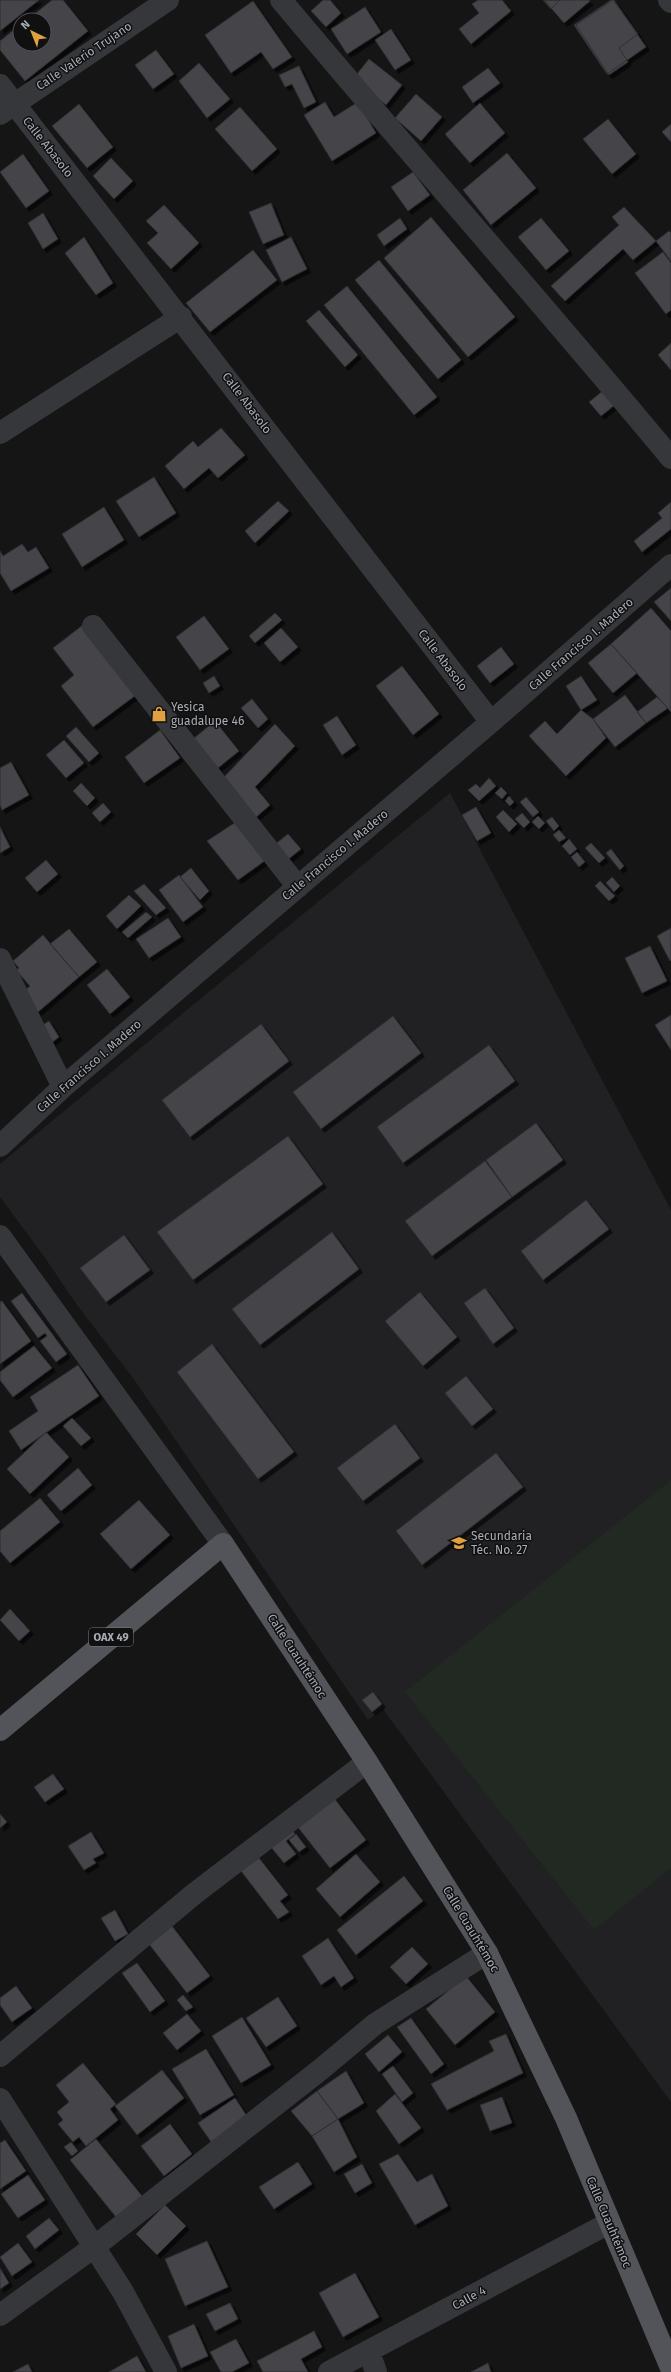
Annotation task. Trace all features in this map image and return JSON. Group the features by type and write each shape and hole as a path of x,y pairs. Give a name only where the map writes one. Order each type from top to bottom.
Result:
{"main road":[{"name":"OAX 49","path":"0,1730 223,1544"},
{"name":"Calle Cuauhtémoc","path":"223,1544 367,1762 487,1953 566,2118 608,2223 671,2368"}],"street":[{"name":"Calle Valerio Trujano","path":"7,109 168,0"},
{"path":"281,0 564,330 671,458"},
{"name":"Calle Abasolo","path":"0,85 7,109 181,317 491,722"},
{"path":"0,432 181,317"},
{"name":"Calle Francisco I. Madero","path":"0,1146 62,1087 491,722 671,565"},
{"path":"93,626 298,887"},
{"path":"0,960 62,1087"},
{"path":"0,1236 223,1544"},
{"path":"0,2056 194,1894 367,1762"},
{"path":"0,2315 94,2247 302,2084 375,2024 487,1953"},
{"path":"0,2099 123,2292 166,2372"},
{"name":"Calle 4","path":"330,2372 608,2223"},
{"path":"369,2352 376,2372"}],"shaded area":[{"name":"Secundaria Téc. No. 27","path":"450,793 671,1210 671,2102 383,1709 368,1720 133,1378 77,1305 43,1255 0,1197 0,1164"},
{"path":"671,1480 671,1868 594,1930 405,1692"}],"building":[{"path":"0,0 39,0 24,12 12,12 12,21 0,31"},
{"path":"52,0 63,0 88,31 25,81 0,50 0,41 12,31 12,52 52,52 52,12 37,12"},
{"path":"323,0 330,0 341,13 326,27 311,11"},
{"path":"478,0 502,0 511,11 471,44 459,29 479,13 472,4"},
{"path":"543,0 560,0 551,9"},
{"path":"544,0 589,0 590,1 564,23"},
{"path":"611,0 614,0 646,47 607,74 574,25"},
{"path":"613,0 638,34 619,48 628,62 609,75 576,25"},
{"path":"253,1 292,57 273,69 261,52 231,73 205,35"},
{"path":"365,7 381,32 347,54 331,29"},
{"path":"391,29 411,60 395,70 375,40"},
{"path":"156,50 174,74 153,89 135,65"},
{"path":"369,59 402,85 386,105 353,79"},
{"path":"199,63 230,99 207,118 179,81"},
{"path":"299,66 316,102 304,108 292,84 285,87 279,75"},
{"path":"488,68 500,83 473,103 462,87"},
{"path":"416,94 442,117 421,141 395,118"},
{"path":"325,102 334,117 358,102 376,133 332,161 304,115"},
{"path":"480,103 505,133 470,163 445,134"},
{"path":"79,104 113,147 87,168 52,126"},
{"path":"240,107 277,149 252,171 215,129"},
{"path":"608,119 636,154 612,174 583,139"},
{"path":"671,124 671,142 662,132"},
{"path":"507,153 536,188 491,225 463,190"},
{"path":"23,154 49,191 26,208 0,172"},
{"path":"111,158 133,181 114,199 93,176"},
{"path":"413,172 430,195 408,211 391,187"},
{"path":"271,203 284,235 263,244 249,212"},
{"path":"164,205 199,243 171,269 147,243 158,233 146,221"},
{"path":"624,207 656,241 633,260 623,249 565,301 551,286 619,225 612,217"},
{"path":"43,213 58,239 43,249 28,223"},
{"path":"431,217 515,317 468,357 384,258"},
{"path":"400,218 407,229 384,246 377,235"},
{"path":"541,218 569,251 546,270 518,237"},
{"path":"669,231 671,233 671,261 656,241"},
{"path":"84,237 113,283 96,295 65,253"},
{"path":"291,237 307,269 282,282 266,250"},
{"path":"253,250 277,280 210,332 186,303"},
{"path":"663,252 671,263 671,310 666,314 635,273"},
{"path":"379,260 461,360 438,379 355,280"},
{"path":"347,286 437,397 414,415 324,305"},
{"path":"319,310 358,355 345,367 306,321"},
{"path":"671,343 671,370 658,355"},
{"path":"604,390 616,404 601,416 589,402"},
{"path":"221,428 245,455 218,478 209,468 184,489 165,466 193,441 198,447"},
{"path":"154,477 176,513 139,537 116,501"},
{"path":"278,501 289,511 255,543 245,531"},
{"path":"671,502 671,529 642,552 634,541 662,518 658,513"},
{"path":"104,507 124,540 82,567 62,534"},
{"path":"22,544 28,552 36,547 49,568 11,591 0,573 0,551 3,556"},
{"path":"671,588 671,621 654,602"},
{"path":"651,608 671,631 671,712 611,644"},
{"path":"275,613 282,620 255,643 249,636"},
{"path":"204,616 229,649 200,670 176,637"},
{"path":"83,625 136,695 93,727 61,686 74,675 53,648"},
{"path":"281,628 298,647 280,662 264,643"},
{"path":"611,644 637,673 613,693 588,663"},
{"path":"501,647 514,664 490,683 477,666"},
{"path":"402,666 439,714 413,735 376,686"},
{"path":"214,676 220,686 209,693 203,683"},
{"path":"581,676 597,700 581,710 566,686"},
{"path":"625,695 646,723 615,747 593,719"},
{"path":"657,697 668,708 646,723 637,712"},
{"path":"252,699 268,719 258,728 241,708"},
{"path":"581,710 593,719 606,738 566,776 529,736 545,721 557,734"},
{"path":"337,716 356,745 342,755 323,725"},
{"path":"215,721 239,751 218,768 193,739"},
{"path":"275,724 295,746 255,787 270,805 255,818 223,778"},
{"path":"76,727 99,753 89,762 66,736"},
{"path":"160,730 180,758 144,783 125,757"},
{"path":"64,740 84,763 66,778 46,755"},
{"path":"11,762 29,795 2,810 0,805 0,768"},
{"path":"489,778 496,786 479,801 468,790 476,784 480,788"},
{"path":"81,783 95,798 87,806 73,791"},
{"path":"501,787 507,793 502,799 495,793"},
{"path":"509,796 514,802 510,806 505,801"},
{"path":"526,797 539,812 533,817 520,802"},
{"path":"103,803 111,812 100,822 92,813"},
{"path":"476,807 491,833 477,841 462,815"},
{"path":"503,810 517,824 509,832 496,817"},
{"path":"522,813 530,822 524,828 515,819"},
{"path":"538,816 545,823 539,829 532,822"},
{"path":"552,817 559,826 554,831 546,821"},
{"path":"236,822 266,860 238,880 207,841"},
{"path":"0,827 10,847 0,853"},
{"path":"559,830 566,838 559,842 553,835"},
{"path":"288,834 301,849 286,861 273,846"},
{"path":"569,839 577,849 570,855 562,846"},
{"path":"591,843 605,858 599,863 585,848"},
{"path":"611,849 624,866 620,870 606,853"},
{"path":"577,852 585,862 579,867 571,857"},
{"path":"46,860 58,874 37,892 25,878"},
{"path":"191,868 209,891 200,900 180,877"},
{"path":"179,875 203,907 183,922 159,890"},
{"path":"612,877 620,886 614,892 606,883"},
{"path":"600,881 615,896 609,901 595,886"},
{"path":"144,884 166,908 156,915 134,891"},
{"path":"129,895 141,906 117,929 106,916"},
{"path":"146,912 152,917 128,938 122,932"},
{"path":"168,918 181,937 149,958 136,939"},
{"path":"671,928 671,960 670,961 657,936"},
{"path":"69,929 97,962 79,977 50,944"},
{"path":"43,935 79,977 38,1012 22,993 30,986 16,970 19,968 13,961"},
{"path":"650,946 667,981 642,993 625,958"},
{"path":"107,969 130,997 110,1014 87,985"},
{"path":"671,1015 671,1050 655,1025"},
{"path":"393,1016 421,1053 321,1129 293,1092"},
{"path":"49,1021 59,1037 51,1043 41,1026"},
{"path":"261,1024 289,1061 190,1137 162,1100"},
{"path":"489,1045 515,1081 403,1163 377,1127"},
{"path":"536,1123 563,1160 512,1197 486,1160"},
{"path":"288,1136 323,1184 193,1280 157,1232"},
{"path":"485,1161 512,1197 432,1256 405,1221"},
{"path":"586,1200 609,1229 543,1280 521,1251"},
{"path":"332,1232 359,1269 260,1345 232,1309"},
{"path":"124,1235 150,1270 106,1302 80,1268"},
{"path":"485,1288 514,1328 493,1344 464,1303"},
{"path":"420,1292 457,1337 423,1366 385,1321"},
{"path":"22,1293 67,1354 56,1362 40,1341 47,1336 45,1333 38,1338 11,1301"},
{"path":"2,1301 31,1341 0,1364 0,1302"},
{"path":"212,1344 294,1452 258,1479 177,1372"},
{"path":"34,1346 52,1368 13,1397 0,1380 0,1372"},
{"path":"78,1365 99,1396 21,1450 9,1431 38,1411 30,1397"},
{"path":"466,1376 493,1409 472,1426 445,1393"},
{"path":"72,1418 91,1438 81,1446 63,1426"},
{"path":"395,1424 420,1458 363,1501 337,1468"},
{"path":"46,1432 69,1457 30,1494 7,1469"},
{"path":"496,1453 523,1487 422,1565 396,1531"},
{"path":"78,1468 92,1485 61,1511 47,1495"},
{"path":"40,1498 60,1522 10,1563 0,1551 0,1531"},
{"path":"139,1500 170,1535 131,1569 100,1534"},
{"path":"10,1609 30,1631 19,1641 0,1620"},
{"path":"373,1692 382,1704 372,1712 362,1700"},
{"path":"53,1774 64,1789 45,1802 34,1787"},
{"path":"334,1798 366,1840 330,1868 297,1826"},
{"path":"0,1814 7,1822 0,1828"},
{"path":"292,1830 295,1834 286,1841 296,1854 284,1863 271,1847"},
{"path":"91,1832 104,1853 93,1859 96,1863 84,1870 68,1846"},
{"path":"296,1834 306,1847 299,1852 289,1840"},
{"path":"356,1854 380,1882 340,1917 316,1889"},
{"path":"259,1858 288,1895 280,1901 289,1912 278,1919 241,1871"},
{"path":"404,1876 423,1901 356,1955 337,1930"},
{"path":"115,1910 128,1934 115,1941 101,1918"},
{"path":"172,1926 210,1976 187,1993 149,1944"},
{"path":"328,1938 354,1978 341,1987 334,1976 321,1985 302,1956"},
{"path":"412,1947 428,1964 406,1984 390,1967"},
{"path":"137,1963 165,2001 150,2012 122,1973"},
{"path":"466,1976 495,2012 455,2045 426,2009"},
{"path":"16,1986 32,2008 12,2022 0,2005 0,1998"},
{"path":"183,1995 193,2007 186,2011 177,2000"},
{"path":"278,1997 297,2026 266,2047 246,2018"},
{"path":"187,2014 201,2031 177,2050 163,2033"},
{"path":"242,2017 271,2065 241,2083 212,2036"},
{"path":"411,2018 444,2064 431,2074 397,2027"},
{"path":"506,2034 523,2073 447,2110 431,2084 494,2051 489,2041"},
{"path":"388,2035 402,2052 379,2072 365,2054"},
{"path":"206,2049 234,2095 200,2115 172,2069"},
{"path":"83,2063 116,2104 110,2109 118,2120 86,2146 79,2137 73,2142 58,2124 63,2120 57,2112 69,2102 56,2085"},
{"path":"393,2066 413,2093 402,2102 382,2074"},
{"path":"162,2070 184,2098 137,2135 115,2106"},
{"path":"346,2071 364,2103 338,2119 317,2091"},
{"path":"317,2091 338,2119 312,2136 291,2111"},
{"path":"395,2094 421,2128 399,2144 376,2111"},
{"path":"502,2097 512,2123 490,2131 480,2105"},
{"path":"235,2098 250,2121 214,2146 198,2123"},
{"path":"338,2119 357,2157 334,2172 312,2136"},
{"path":"170,2124 192,2154 164,2176 141,2146"},
{"path":"96,2139 142,2196 116,2217 70,2160"},
{"path":"5,2140 26,2171 0,2189 0,2143"},
{"path":"71,2142 78,2151 72,2156 64,2147"},
{"path":"398,2154 417,2182 432,2174 448,2206 415,2225 379,2164"},
{"path":"298,2162 312,2184 274,2209 259,2187"},
{"path":"362,2164 372,2183 355,2193 344,2174"},
{"path":"28,2175 45,2200 18,2218 1,2194"},
{"path":"165,2205 186,2226 157,2255 136,2234"},
{"path":"49,2218 59,2230 35,2249 26,2236"},
{"path":"207,2241 228,2287 185,2306 165,2259"},
{"path":"18,2243 32,2262 12,2276 0,2257"},
{"path":"0,2268 9,2283 0,2289"},
{"path":"355,2273 379,2317 343,2337 319,2293"},
{"path":"230,2303 238,2319 215,2331 206,2314"},
{"path":"194,2324 208,2356 181,2368 168,2336"},
{"path":"314,2331 322,2347 301,2359 308,2372 263,2372 257,2361"},
{"path":"236,2339 249,2363 232,2372 221,2372 210,2352"},
{"path":"137,2356 146,2372 109,2372"},
{"path":"488,2363 491,2372 471,2372"},
{"path":"28,2364 32,2372 13,2372"}],"place":[{"name":"Yesica guadalupe 46","path":"159,714"},
{"name":"Secundaria Téc. No. 27","path":"459,1543"}]}
